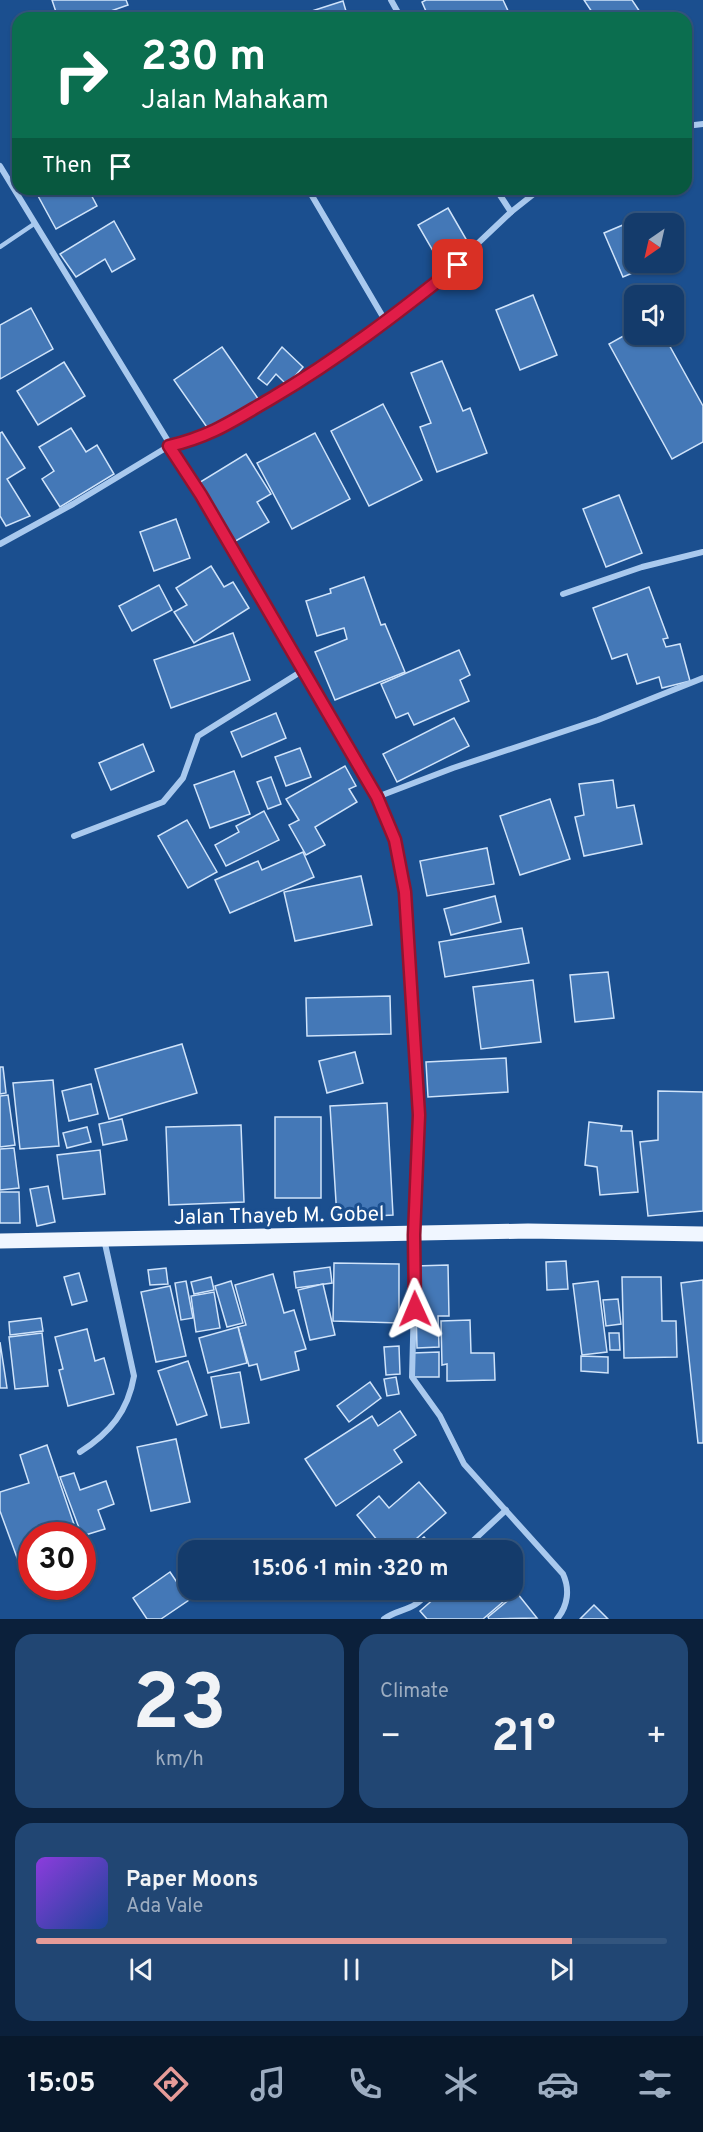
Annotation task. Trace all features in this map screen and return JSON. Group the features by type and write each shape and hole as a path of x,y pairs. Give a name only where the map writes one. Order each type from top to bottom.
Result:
{"main road":[{"name":"Jalan Thayeb M. Gobel","path":"0,1241 414,1235 528,1231 703,1234"}],"street":[{"path":"0,166 12,186"},
{"path":"17,195 201,495 377,797 395,840 405,892 419,1115 412,1377 440,1416 464,1464 563,1574 567,1584 567,1598 557,1619"},
{"path":"312,195 386,322"},
{"path":"500,195 511,212"},
{"path":"0,544 74,504 169,446 201,438 222,428 318,371 386,322 458,265 511,212 532,195"},
{"path":"563,594 642,567 703,552"},
{"path":"74,836 163,802 183,778 198,736 302,670"},
{"path":"377,797 453,768 598,720 703,678"},
{"path":"80,1452 109,1432 130,1397 134,1376 104,1238"},
{"path":"474,1540 506,1510"},
{"path":"384,1619 391,1614 407,1611 419,1600"}],"lane":[{"path":"0,247 34,224"}],"building":[{"path":"52,0 126,0 128,5 108,12 56,12"},
{"path":"426,0 503,0 509,12 426,12 422,2"},
{"path":"584,0 632,0 640,12 592,12"},
{"path":"343,1 346,12 309,12"},
{"path":"38,195 91,195 97,206 56,229"},
{"path":"448,208 470,246 440,263 418,225"},
{"path":"114,221 135,259 112,272 105,259 76,277 60,254"},
{"path":"624,225 624,273 632,273 623,277 604,233"},
{"path":"533,295 557,355 520,370 496,310"},
{"path":"31,308 53,349 0,379 0,325"},
{"path":"624,336 624,345 669,345 703,406 703,442 672,459 609,344"},
{"path":"222,347 259,400 211,433 174,380"},
{"path":"282,347 303,367 287,385 276,374 267,385 258,378"},
{"path":"442,361 463,411 470,408 487,453 437,472 420,427 431,423 411,373"},
{"path":"64,362 85,396 38,425 17,391"},
{"path":"383,404 422,480 369,506 331,431"},
{"path":"71,428 86,452 97,445 114,474 60,507 42,479 54,471 39,447"},
{"path":"2,432 25,468 7,479 30,516 6,526 0,516 0,433"},
{"path":"315,433 350,499 292,529 257,463"},
{"path":"246,454 271,494 257,502 269,522 232,543 197,484"},
{"path":"619,495 642,553 606,567 583,509"},
{"path":"176,519 190,558 154,571 140,532"},
{"path":"211,566 224,587 233,582 249,608 194,643 174,612 187,605 176,588"},
{"path":"364,577 381,625 385,624 405,672 335,700 315,652 347,639 344,628 317,636 306,601 331,593 330,589"},
{"path":"159,585 172,610 132,631 119,606"},
{"path":"649,587 668,638 663,639 666,647 680,644 690,681 662,688 659,677 637,684 627,654 612,659 593,608"},
{"path":"233,633 250,680 171,708 154,660"},
{"path":"459,650 470,675 460,680 469,701 414,725 408,713 396,718 381,684"},
{"path":"276,713 286,738 242,757 231,732"},
{"path":"454,718 469,746 397,782 383,754"},
{"path":"143,744 154,771 111,790 99,763"},
{"path":"300,748 311,777 286,786 275,757"},
{"path":"345,766 356,786 349,789 357,802 315,827 325,845 306,855 289,825 299,820 286,799"},
{"path":"234,771 250,814 210,828 194,785"},
{"path":"271,777 281,804 268,809 257,782"},
{"path":"613,780 617,808 634,805 642,844 584,856 575,817 584,815 579,784"},
{"path":"550,799 570,859 520,875 500,816"},
{"path":"264,811 279,840 226,866 215,845 239,832 236,826"},
{"path":"187,820 217,872 188,888 158,836"},
{"path":"487,848 494,884 427,896 420,861"},
{"path":"303,852 314,877 230,913 215,880 258,861 262,870"},
{"path":"361,876 372,925 295,941 284,892"},
{"path":"495,896 501,922 451,935 444,909"},
{"path":"522,928 529,963 445,977 439,942"},
{"path":"608,972 614,1018 575,1022 570,975"},
{"path":"533,980 541,1042 481,1049 473,987"},
{"path":"390,996 391,1034 307,1036 306,998"},
{"path":"182,1044 197,1093 109,1119 95,1069"},
{"path":"355,1052 363,1083 327,1093 319,1061"},
{"path":"506,1058 508,1092 428,1097 426,1062"},
{"path":"0,1067 3,1067 6,1093 0,1094"},
{"path":"53,1080 59,1146 20,1149 13,1083"},
{"path":"91,1084 98,1114 69,1121 62,1091"},
{"path":"658,1091 703,1092 703,1211 648,1216 640,1142 658,1140"},
{"path":"8,1095 15,1145 0,1147 0,1096"},
{"path":"387,1103 393,1215 337,1218 330,1106"},
{"path":"275,1117 321,1117 321,1198 275,1198"},
{"path":"122,1119 127,1140 103,1145 99,1124"},
{"path":"589,1122 622,1126 621,1131 632,1131 638,1192 600,1195 597,1167 585,1165"},
{"path":"241,1125 244,1202 169,1205 166,1127"},
{"path":"87,1127 91,1142 67,1148 63,1133"},
{"path":"14,1148 19,1188 0,1190 0,1149"},
{"path":"100,1150 105,1194 63,1199 57,1155"},
{"path":"48,1186 55,1222 37,1226 30,1189"},
{"path":"0,1192 19,1192 20,1223 0,1223"},
{"path":"566,1261 568,1289 547,1290 546,1262"},
{"path":"334,1263 399,1264 399,1323 333,1321"},
{"path":"448,1265 449,1316 438,1316 439,1347 417,1348 415,1266"},
{"path":"330,1267 332,1283 296,1288 294,1272"},
{"path":"166,1268 168,1284 150,1285 148,1270"},
{"path":"79,1273 87,1301 72,1305 64,1277"},
{"path":"273,1274 284,1313 294,1310 306,1349 295,1352 299,1370 261,1380 257,1364 249,1366 238,1327 246,1325 235,1285"},
{"path":"211,1277 214,1290 194,1294 191,1282"},
{"path":"622,1277 661,1277 662,1321 676,1321 677,1357 624,1358"},
{"path":"703,1280 703,1443 698,1443 681,1283"},
{"path":"186,1281 193,1318 181,1320 175,1283"},
{"path":"231,1281 243,1323 227,1327 215,1286"},
{"path":"598,1281 607,1352 582,1355 573,1284"},
{"path":"323,1284 335,1335 310,1340 298,1290"},
{"path":"170,1286 186,1356 156,1362 141,1292"},
{"path":"214,1292 220,1328 196,1332 191,1296"},
{"path":"618,1299 621,1324 606,1326 603,1300"},
{"path":"41,1318 43,1331 10,1335 9,1322"},
{"path":"470,1320 471,1353 494,1353 495,1380 447,1381 447,1364 442,1365 441,1321"},
{"path":"238,1327 247,1363 208,1373 199,1338"},
{"path":"87,1329 95,1361 104,1358 114,1394 68,1406 59,1370 63,1369 55,1337"},
{"path":"42,1333 48,1386 15,1389 9,1337"},
{"path":"609,1333 619,1333 620,1350 610,1350"},
{"path":"0,1342 7,1388 0,1388"},
{"path":"399,1346 400,1374 386,1375 384,1347"},
{"path":"439,1352 439,1377 414,1377 413,1353"},
{"path":"581,1356 608,1357 608,1373 581,1371"},
{"path":"188,1361 207,1415 177,1425 158,1371"},
{"path":"240,1372 249,1423 221,1428 211,1377"},
{"path":"396,1377 399,1394 387,1396 384,1379"},
{"path":"370,1382 381,1398 349,1422 337,1406"},
{"path":"400,1411 416,1435 394,1450 402,1462 336,1506 305,1459 372,1416 378,1426"},
{"path":"176,1439 190,1502 151,1511 137,1447"},
{"path":"47,1445 73,1522 18,1522 18,1560 0,1511 0,1492 29,1483 20,1455"},
{"path":"74,1473 80,1490 106,1481 114,1504 98,1510 105,1529 96,1532 96,1522 77,1522 60,1477"},
{"path":"419,1482 446,1513 415,1540 377,1540 357,1515 379,1496 389,1508"},
{"path":"170,1572 178,1584 178,1600 189,1600 161,1619 147,1619 133,1598"},
{"path":"433,1600 505,1600 483,1619 427,1619 420,1611"},
{"path":"509,1600 523,1600 537,1618 489,1619 488,1617"},
{"path":"594,1605 608,1619 580,1619"}],"route":[{"path":"415,1309 414,1235 419,1115 405,892 395,840 377,797 317,699 201,495 169,446 201,438 222,428 318,371 386,322 458,265"}]}
